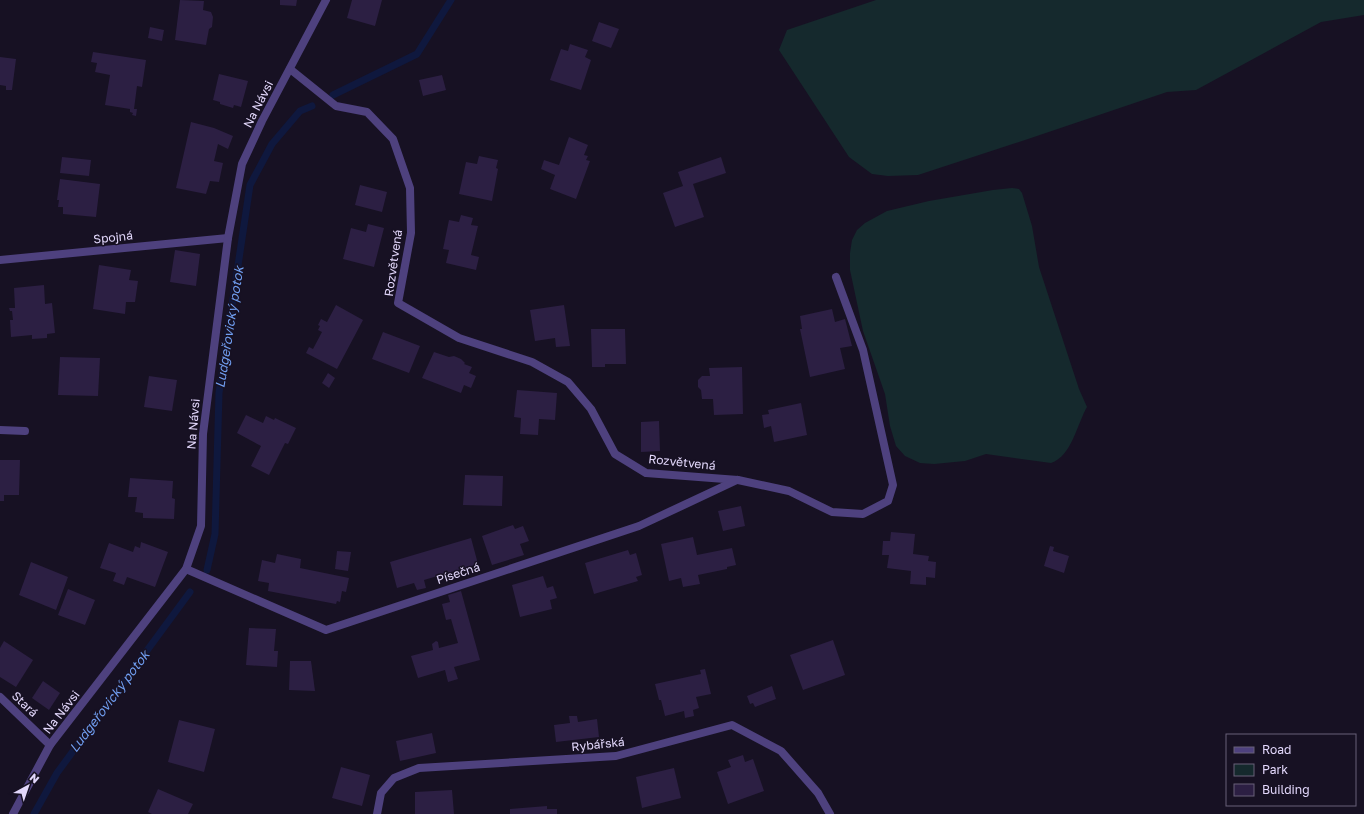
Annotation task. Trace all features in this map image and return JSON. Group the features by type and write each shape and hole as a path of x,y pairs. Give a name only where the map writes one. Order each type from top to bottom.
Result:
{"street":[{"name":"Na Návsi","path":"13,814 50,746 186,569 201,526 203,434 228,238 242,164 262,121 326,0"},
{"name":"Rozvětvená","path":"290,69 336,106 367,112 393,139 410,188 411,233 398,303 459,338 532,362 568,382 591,409 615,454 646,473 738,480 789,491 832,512 863,514 888,501 893,485 864,350 836,277"},
{"name":"Spojná","path":"0,260 228,238"},
{"path":"0,430 24,431"},
{"name":"Písečná","path":"186,569 326,630 639,526 738,480"},
{"name":"Stará","path":"0,697 50,746"},
{"name":"Rybářská","path":"377,814 381,793 394,778 420,768 616,756 732,725 781,751 818,793 830,814"}],"green space":[{"path":"876,0 1364,0 1364,15 1321,22 1196,90 1167,92 918,175 888,176 872,174 849,157 779,50 787,30"},
{"path":"1012,188 1019,189 1022,193 1032,226 1039,267 1079,389 1087,407 1069,447 1064,454 1051,463 986,454 965,461 934,464 920,463 905,456 896,446 890,426 885,394 863,331 850,270 852,240 857,230 865,223 887,211 929,201"}],"building":[{"path":"180,0 204,1 203,10 211,12 213,17 212,27 209,29 206,45 175,40"},
{"path":"280,0 297,0 296,6 280,5"},
{"path":"352,0 382,0 375,26 347,18"},
{"path":"599,22 619,29 611,48 592,41"},
{"path":"150,27 164,30 162,41 148,38"},
{"path":"570,44 588,50 585,57 591,60 581,90 550,80 561,49 568,51"},
{"path":"93,52 146,60 142,87 137,86 134,109 137,109 136,116 132,115 133,113 130,112 130,109 105,105 110,75 95,72 97,63 91,62"},
{"path":"0,57 16,59 12,90 6,90 6,86 0,85"},
{"path":"219,74 248,81 241,107 234,105 233,108 213,100"},
{"path":"442,75 446,90 423,96 419,80"},
{"path":"191,122 214,128 233,136 228,149 218,144 214,161 223,163 219,182 210,181 206,194 176,188"},
{"path":"569,137 588,145 584,155 588,156 586,160 590,161 576,199 550,189 555,175 541,169 544,160 559,165"},
{"path":"479,156 498,160 496,168 498,169 492,201 459,194 466,162 477,164"},
{"path":"62,157 91,160 89,176 60,173"},
{"path":"721,157 726,173 693,184 704,217 675,227 663,193 683,186 678,172"},
{"path":"60,179 100,184 96,217 63,214 63,207 58,207 59,200 57,200"},
{"path":"360,185 387,192 382,212 355,205"},
{"path":"461,215 473,218 471,225 478,226 471,255 479,257 476,270 446,263 449,250 443,249 449,220 459,222"},
{"path":"368,224 384,228 374,267 343,259 351,228 366,232"},
{"path":"175,250 200,254 196,286 170,282"},
{"path":"99,265 131,270 129,280 138,281 135,302 126,302 125,314 93,309"},
{"path":"44,285 45,304 52,303 55,333 47,334 47,338 32,339 32,335 11,337 10,320 13,320 12,311 10,311 9,308 15,308 14,288"},
{"path":"336,305 363,320 337,369 306,353 309,347 313,349 322,332 318,330 320,326 318,325 321,319 327,322"},
{"path":"564,305 570,346 556,347 555,338 535,341 530,310"},
{"path":"832,309 835,322 845,319 852,346 840,348 845,369 810,377 800,329 802,329 800,316"},
{"path":"591,329 625,329 626,364 605,364 605,367 592,367"},
{"path":"383,332 420,346 409,373 372,359"},
{"path":"434,352 449,357 454,356 461,359 465,363 464,364 472,367 469,373 476,376 471,388 464,385 461,393 422,378"},
{"path":"60,357 100,358 98,396 58,395"},
{"path":"742,367 743,414 714,415 713,399 702,399 701,390 698,387 698,380 702,376 710,376 709,368"},
{"path":"328,373 335,378 329,388 322,383"},
{"path":"149,376 177,380 172,411 144,407"},
{"path":"517,390 557,393 555,420 539,419 538,435 520,434 521,418 514,417"},
{"path":"801,403 807,435 774,442 771,426 764,428 762,415 769,414 768,410"},
{"path":"246,415 263,423 266,416 274,420 275,418 296,428 288,444 285,443 269,475 251,466 261,446 237,433"},
{"path":"659,421 660,451 641,452 641,422"},
{"path":"0,460 20,460 19,495 4,495 4,501 0,501"},
{"path":"465,475 503,476 502,506 463,505"},
{"path":"130,478 173,481 172,498 175,499 174,519 143,518 143,513 135,512 137,497 128,497"},
{"path":"741,506 745,526 723,531 718,511"},
{"path":"513,525 515,529 523,526 529,541 520,544 524,555 492,565 482,536"},
{"path":"891,532 915,534 913,554 929,556 928,561 936,562 935,578 926,577 926,585 910,584 911,571 887,568 889,555 882,555 883,541 890,541"},
{"path":"693,537 697,555 732,548 736,565 727,567 727,569 698,575 700,584 683,587 681,578 669,581 661,544"},
{"path":"471,538 478,564 424,580 426,588 417,590 414,583 397,588 390,562"},
{"path":"141,542 168,552 155,587 127,577 124,585 113,581 116,573 100,568 109,543 133,552 135,546 140,548"},
{"path":"1050,546 1054,547 1053,551 1069,556 1064,573 1044,566"},
{"path":"628,550 630,555 636,553 642,575 636,577 638,581 594,594 585,563"},
{"path":"337,551 351,552 348,571 335,569"},
{"path":"277,554 301,559 300,568 349,578 346,592 342,591 340,602 337,601 336,604 268,591 269,583 258,581 262,560 275,563"},
{"path":"31,562 68,577 56,610 19,595"},
{"path":"543,576 547,588 553,586 557,598 550,600 552,609 520,617 512,585"},
{"path":"68,589 95,600 85,625 58,615"},
{"path":"461,591 480,660 454,667 458,679 448,682 445,670 418,678 411,656 433,650 432,644 436,641 438,642 439,648 458,643 451,619 446,620 442,604 450,602 448,595"},
{"path":"249,628 276,629 274,651 278,651 277,667 246,665"},
{"path":"833,640 845,675 803,690 790,655"},
{"path":"4,641 33,660 16,687 0,677 0,648"},
{"path":"290,661 311,661 315,691 289,690"},
{"path":"705,669 711,694 696,697 699,708 693,710 694,716 685,718 684,711 665,716 655,684 701,674 700,670"},
{"path":"43,681 60,693 49,710 32,698"},
{"path":"772,686 776,699 755,707 753,703 750,704 747,696"},
{"path":"569,716 577,716 578,722 597,719 599,737 556,742 554,725 570,723"},
{"path":"179,720 215,729 204,772 168,762"},
{"path":"432,733 436,753 400,761 396,741"},
{"path":"743,755 745,762 753,759 764,791 728,804 717,772 731,767 728,760"},
{"path":"341,767 370,775 362,806 332,798"},
{"path":"674,768 681,798 642,808 636,777"},
{"path":"158,789 193,804 188,814 152,814 148,812"},
{"path":"452,790 454,814 415,814 415,792"},
{"path":"547,806 547,809 557,809 557,814 510,814 510,809"}],"waterway":[{"name":"Ludgeřovický potok","path":"333,95 417,54 451,0"},
{"name":"Ludgeřovický potok","path":"207,570 215,534 219,393 250,185 272,144 300,111 312,106"},
{"name":"Ludgeřovický potok","path":"34,814 57,773 190,592"}]}
